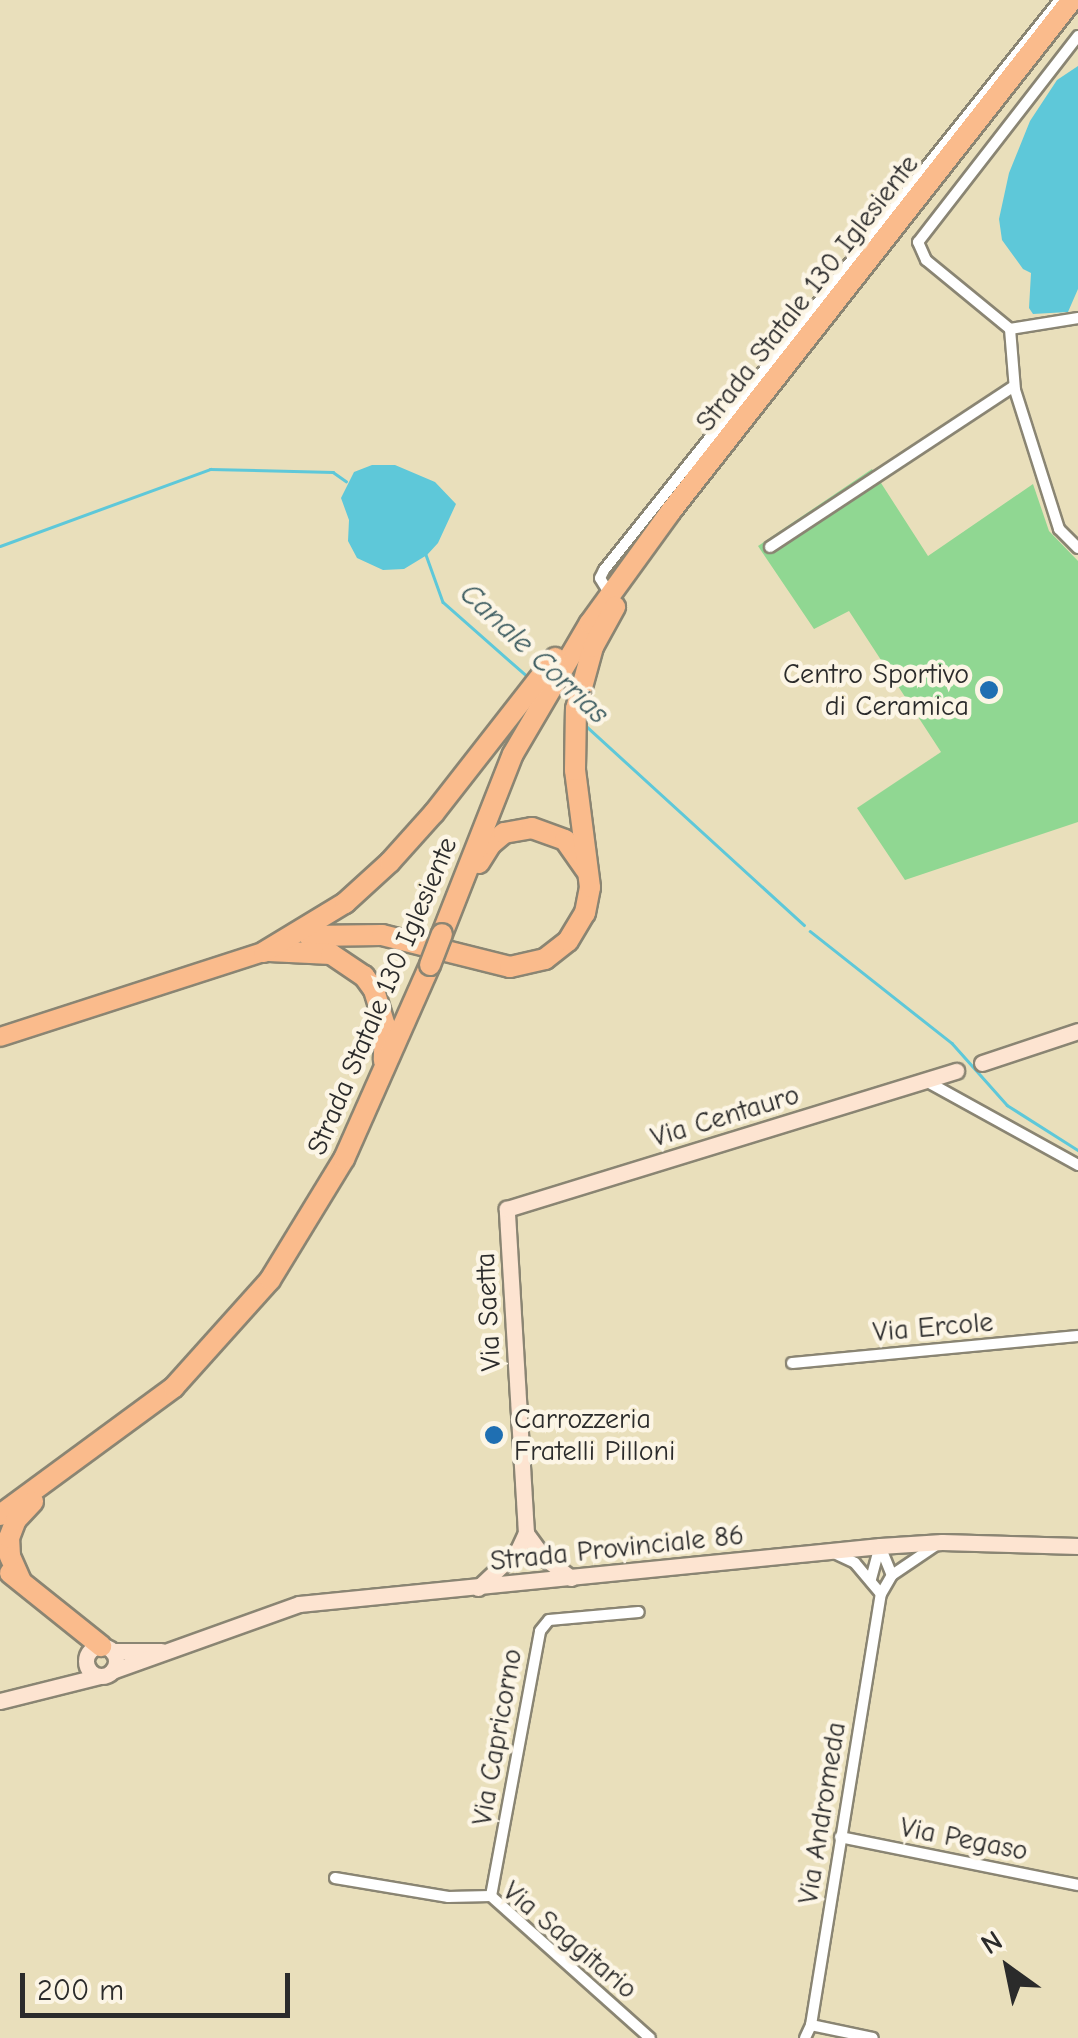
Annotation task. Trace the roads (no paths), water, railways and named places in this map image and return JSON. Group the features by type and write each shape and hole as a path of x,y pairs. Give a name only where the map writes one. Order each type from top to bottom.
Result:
{"highway":[{"name":"Strada Statale 130 Iglesiente","path":"544,682 671,511 1072,0"},
{"name":"Strada Statale 130 Iglesiente","path":"590,623 655,547 1078,9"},
{"path":"264,952 344,903 390,862 529,705 608,591 671,511"},
{"path":"309,936 382,935 490,964 528,964 556,951 579,928 588,901 590,876 574,734 576,709 593,647 655,547"},
{"name":"Strada Statale 130 Iglesiente","path":"0,1515 142,1414 202,1360 270,1280 324,1196 380,1082 430,965 529,705"},
{"path":"443,932 461,907 480,859 504,834 532,828 551,832 573,848 590,876"},
{"path":"264,952 301,949 331,954 364,976 386,1025 389,1054"},
{"path":"0,1506 52,1469 90,1450"},
{"path":"21,1580 8,1547 16,1520 90,1450"},
{"path":"0,1567 74,1626 96,1654"}],"main road":[{"path":"0,1037 309,936"}],"street":[{"path":"608,591 600,578 604,570 1059,0"},
{"path":"1078,36 918,242 926,260 1010,329 1014,386 1058,529 1078,548"},
{"path":"1010,329 1078,318"},
{"path":"770,547 1014,386"},
{"path":"956,1071 1078,1030"},
{"name":"Via Centauro","path":"507,1209 956,1071"},
{"path":"926,1081 1078,1165"},
{"name":"Via Saetta","path":"507,1209 526,1543 518,1565 528,1582"},
{"name":"Via Ercole","path":"792,1363 1078,1336"},
{"name":"Strada Provinciale 86","path":"0,1701 106,1674 299,1604 880,1546 942,1542 1078,1546"},
{"name":"Via Andromeda","path":"805,2038 811,2025 881,1594 892,1575 942,1542"},
{"path":"478,1588 526,1543 571,1578"},
{"path":"880,1546 892,1575"},
{"path":"871,1580 880,1546"},
{"path":"831,1551 855,1563 881,1594"},
{"name":"Via Capricorno","path":"491,1896 540,1631 549,1620 639,1612"},
{"name":"Strada Provinciale 86","path":"96,1654 170,1650"},
{"path":"96,1654 116,1664 106,1674 96,1654"},
{"path":"61,1688 96,1654"},
{"name":"Via Pegaso","path":"840,1837 1078,1885"},
{"name":"Via Saggitario","path":"335,1878 448,1897 491,1896 650,2038"},
{"path":"811,2025 872,2038"}],"water":[{"path":"1078,66 1078,289 1068,312 1033,314 1029,308 1031,273 1023,269 1002,240 999,219 1009,173 1030,121 1057,80"},
{"path":"372,465 395,465 435,482 456,504 438,543 427,555 404,569 383,570 357,558 348,541 349,520 341,498 354,472"}],"waterway":[{"name":"Canale Corrias","path":"0,546 210,469 333,472 346,481"},
{"name":"Canale Corrias","path":"425,552 443,602 528,677"},
{"name":"Canale Corrias","path":"584,724 804,925"},
{"name":"Canale Corrias","path":"810,931 952,1043 1007,1105 1078,1150"}],"place":[{"name":"Centro Sportivo di Ceramica","path":"989,690"},
{"name":"Carrozzeria Fratelli Pilloni","path":"494,1435"}]}
